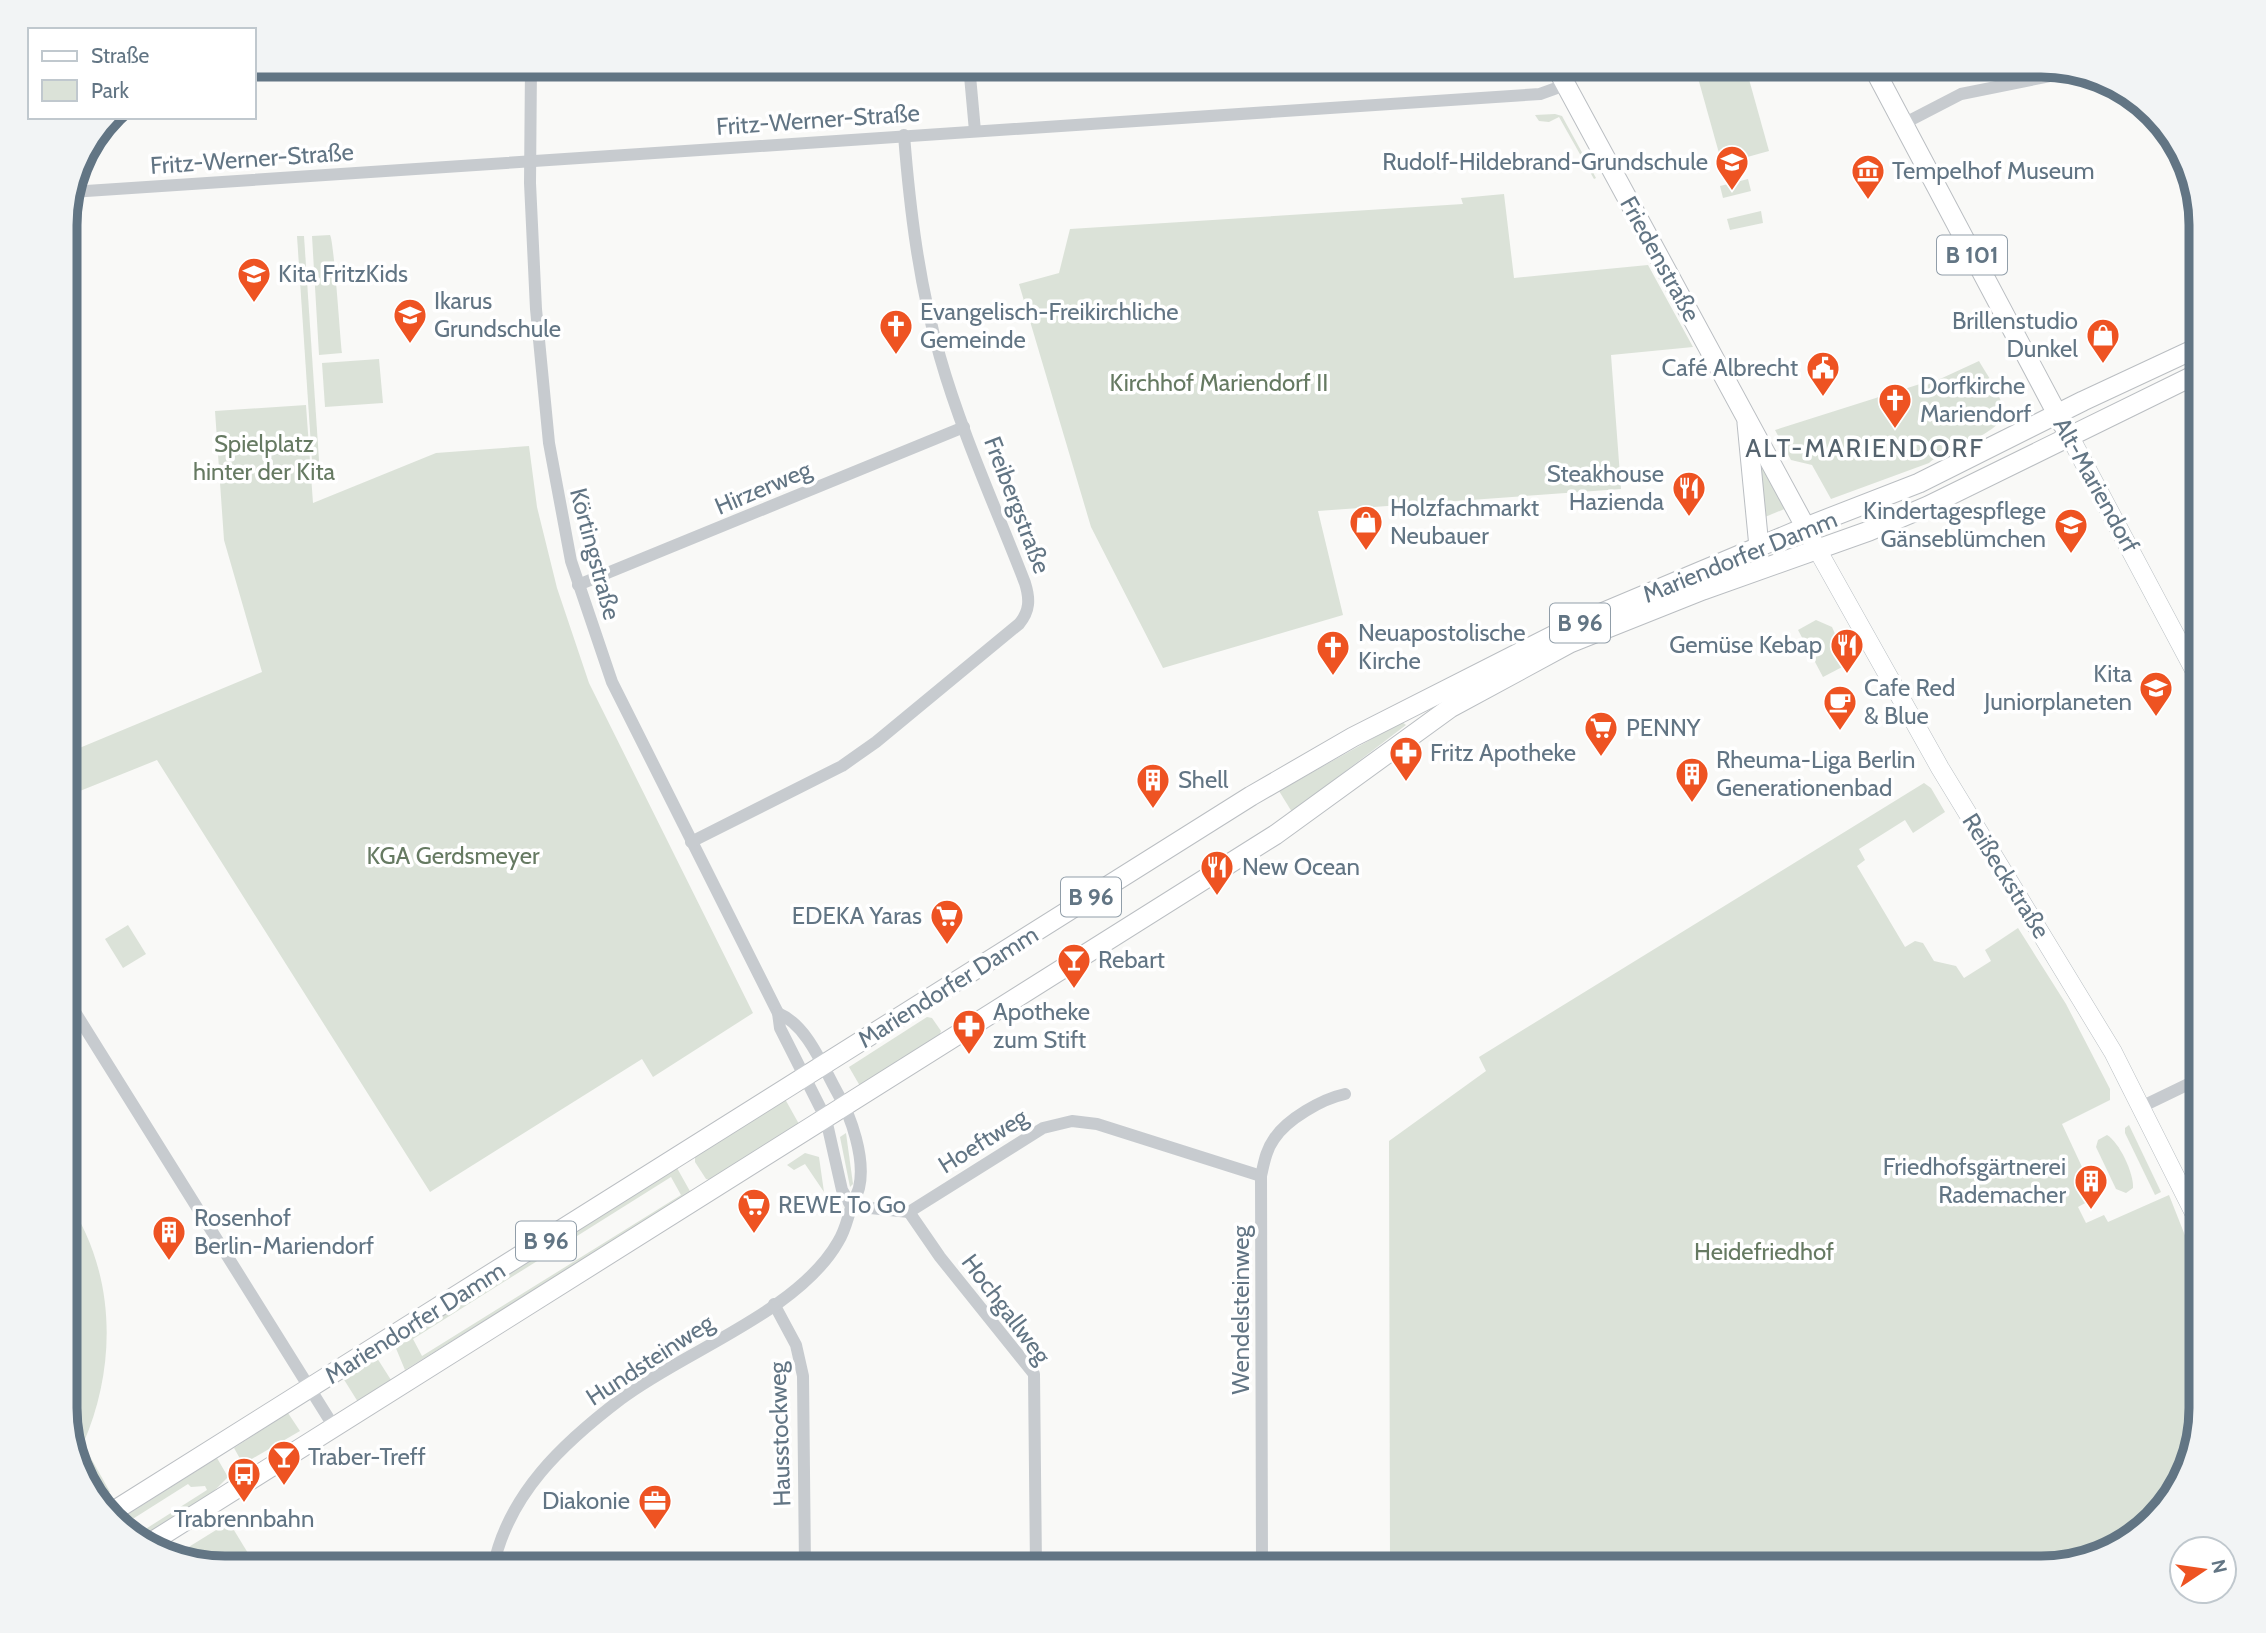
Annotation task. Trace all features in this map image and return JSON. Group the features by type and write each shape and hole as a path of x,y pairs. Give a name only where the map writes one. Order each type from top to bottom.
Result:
{"main road":[{"name":"Friedenstraße","path":"1562,77 1806,527"},
{"name":"Alt-Mariendorf","path":"1878,77 2189,660"},
{"name":"Mariendorfer Damm","path":"117,1509 1251,796 1353,737 1578,623 1806,527 1919,483 2057,413 2189,352"},
{"name":"Mariendorfer Damm","path":"156,1539 1275,835 1419,729 1481,689 1599,630 1928,506 2189,378"},
{"path":"1746,415 1759,547"},
{"name":"Reißeckstraße","path":"1806,527 1945,777 2079,993 2143,1106 2189,1202"}],"street":[{"name":"Körtingstraße","path":"531,77 530,160 536,309 558,502 578,585 612,682 778,1013 779,1028 804,1077"},
{"path":"970,77 975,131"},
{"path":"1903,124 1961,94 2044,77"},
{"name":"Fritz-Werner-Straße","path":"81,191 1540,94 1566,85"},
{"name":"Freibergstraße","path":"691,842 842,766 876,742 1023,618 1028,593 964,427 940,356 922,285 904,135"},
{"name":"Hirzerweg","path":"578,585 964,427"},
{"name":"Körtingstraße","path":"778,1013 792,1019 846,1107"},
{"path":"77,1015 334,1427"},
{"path":"804,1077 827,1119 842,1190 851,1206 909,1212"},
{"path":"2143,1106 2189,1085"},
{"name":"Wendelsteinweg","path":"1262,1556 1261,1176 1269,1147 1282,1129 1331,1097 1345,1094"},
{"name":"Hundsteinweg","path":"498,1556 516,1507 552,1457 649,1379 774,1304 827,1259 846,1225 859,1189 860,1175 846,1107"},
{"name":"Hoeftweg","path":"909,1212 1033,1134 1063,1122 1097,1124 1261,1176"},
{"name":"Hochgallweg","path":"909,1212 940,1257 1034,1374 1037,1556"},
{"name":"Hausstockweg","path":"774,1304 796,1345 803,1376 805,1556"}],"green space":[{"path":"1748,77 1769,151 1722,164 1698,78"},
{"path":"1535,115 1562,116 1596,178 1594,179 1559,117 1549,122 1539,121"},
{"path":"1748,179 1751,191 1723,198 1720,186"},
{"name":"Kirchhof Mariendorf II","path":"1504,194 1514,278 1648,265 1693,347 1611,355 1621,489 1318,511 1343,615 1163,668 1091,527 1019,284 1059,273 1070,229 1463,204 1461,198"},
{"path":"1761,211 1763,223 1730,230 1727,219"},
{"path":"330,235 342,353 319,355 312,236"},
{"path":"297,236 304,236 320,475 313,476"},
{"path":"379,359 383,403 325,407 322,363"},
{"path":"1979,361 1994,385 2002,405 2001,419 1995,426 1929,463 1831,499 1812,465 1791,460 1775,430 1920,384 1927,385"},
{"name":"KGA Gerdsmeyer","path":"306,405 313,503 436,453 529,446 537,507 557,588 589,683 753,1013 653,1077 642,1059 430,1192 157,760 77,792 77,749 262,672 224,540 215,411"},
{"path":"1762,466 1787,508 1765,517 1760,467"},
{"path":"1816,620 1832,627 1848,664 1823,677 1798,630"},
{"path":"1402,722 1406,725 1292,812 1279,791"},
{"name":"Heidefriedhof","path":"1924,783 1931,788 1945,812 1913,833 1905,820 1859,849 1865,860 1857,866 1905,947 1915,941 1923,943 1934,961 1956,966 1964,978 1991,961 1985,950 2018,928 2066,1004 2110,1089 2110,1100 2062,1124 2096,1197 2078,1207 2086,1223 2104,1215 2108,1222 2169,1195 2189,1246 2189,1418 2181,1456 2174,1474 2146,1513 2123,1531 2089,1548 2060,1555 1390,1556 1389,1141 1486,1071 1479,1057"},
{"path":"128,925 146,954 123,968 105,939"},
{"path":"927,1017 932,1018 941,1031 939,1036 860,1086 849,1067"},
{"path":"785,1099 799,1124 710,1180 706,1179 695,1162 695,1156"},
{"path":"2129,1125 2161,1192 2155,1195 2125,1133 2125,1128"},
{"path":"846,1133 853,1184 850,1187 840,1137"},
{"path":"2107,1135 2121,1151 2131,1174 2133,1188 2126,1193 2116,1189 2096,1147 2098,1140"},
{"path":"805,1153 819,1157 824,1192 805,1164 794,1170 787,1165"},
{"path":"677,1168 691,1193 405,1370 395,1346","holes":["671,1177 681,1195 422,1356 413,1339"]},
{"path":"77,1217 94,1255 106,1318 102,1382 83,1444 110,1492 106,1495 88,1465 78,1427"},
{"path":"377,1358 391,1380 358,1402 343,1378"},
{"path":"288,1413 300,1431 243,1464 234,1448"},
{"path":"217,1458 228,1477 206,1499 149,1535 143,1531 207,1490 205,1486 191,1487 188,1484 130,1521 125,1517"},
{"path":"229,1522 250,1556 206,1555 184,1550"}],"place":[{"name":"Rudolf-Hildebrand-Grundschule","path":"1732,192"},
{"name":"Tempelhof Museum","path":"1868,201"},
{"name":"Kita FritzKids","path":"254,304"},
{"name":"Ikarus Grundschule","path":"410,345"},
{"name":"Evangelisch-Freikirchliche Gemeinde","path":"896,356"},
{"name":"Brillenstudio Dunkel","path":"2103,365"},
{"name":"Café Albrecht","path":"1823,398"},
{"name":"Dorfkirche Mariendorf","path":"1895,430"},
{"name":"Steakhouse Hazienda","path":"1689,518"},
{"name":"Holzfachmarkt Neubauer","path":"1366,552"},
{"name":"Kindertagespflege Gänseblümchen","path":"2071,555"},
{"name":"Gemüse Kebap","path":"1847,675"},
{"name":"Neuapostolische Kirche","path":"1333,677"},
{"name":"Kita Juniorplaneten","path":"2156,718"},
{"name":"Cafe Red & Blue","path":"1840,732"},
{"name":"PENNY","path":"1601,758"},
{"name":"Fritz Apotheke","path":"1406,783"},
{"name":"Rheuma-Liga Berlin Generationenbad","path":"1692,804"},
{"name":"Shell","path":"1153,810"},
{"name":"New Ocean","path":"1217,897"},
{"name":"EDEKA Yaras","path":"947,946"},
{"name":"Rebart","path":"1074,990"},
{"name":"Apotheke zum Stift","path":"969,1056"},
{"name":"Friedhofsgärtnerei Rademacher","path":"2091,1211"},
{"name":"REWE To Go","path":"754,1235"},
{"name":"Rosenhof Berlin-Mariendorf","path":"169,1262"},
{"name":"Traber-Treff","path":"284,1487"},
{"name":"Trabrennbahn","path":"244,1504"},
{"name":"Diakonie","path":"655,1531"}],"district":[{"name":"ALT-MARIENDORF","path":"1865,448"}],"park label":[{"name":"Spielplatz hinter der Kita","path":"264,458"}]}
